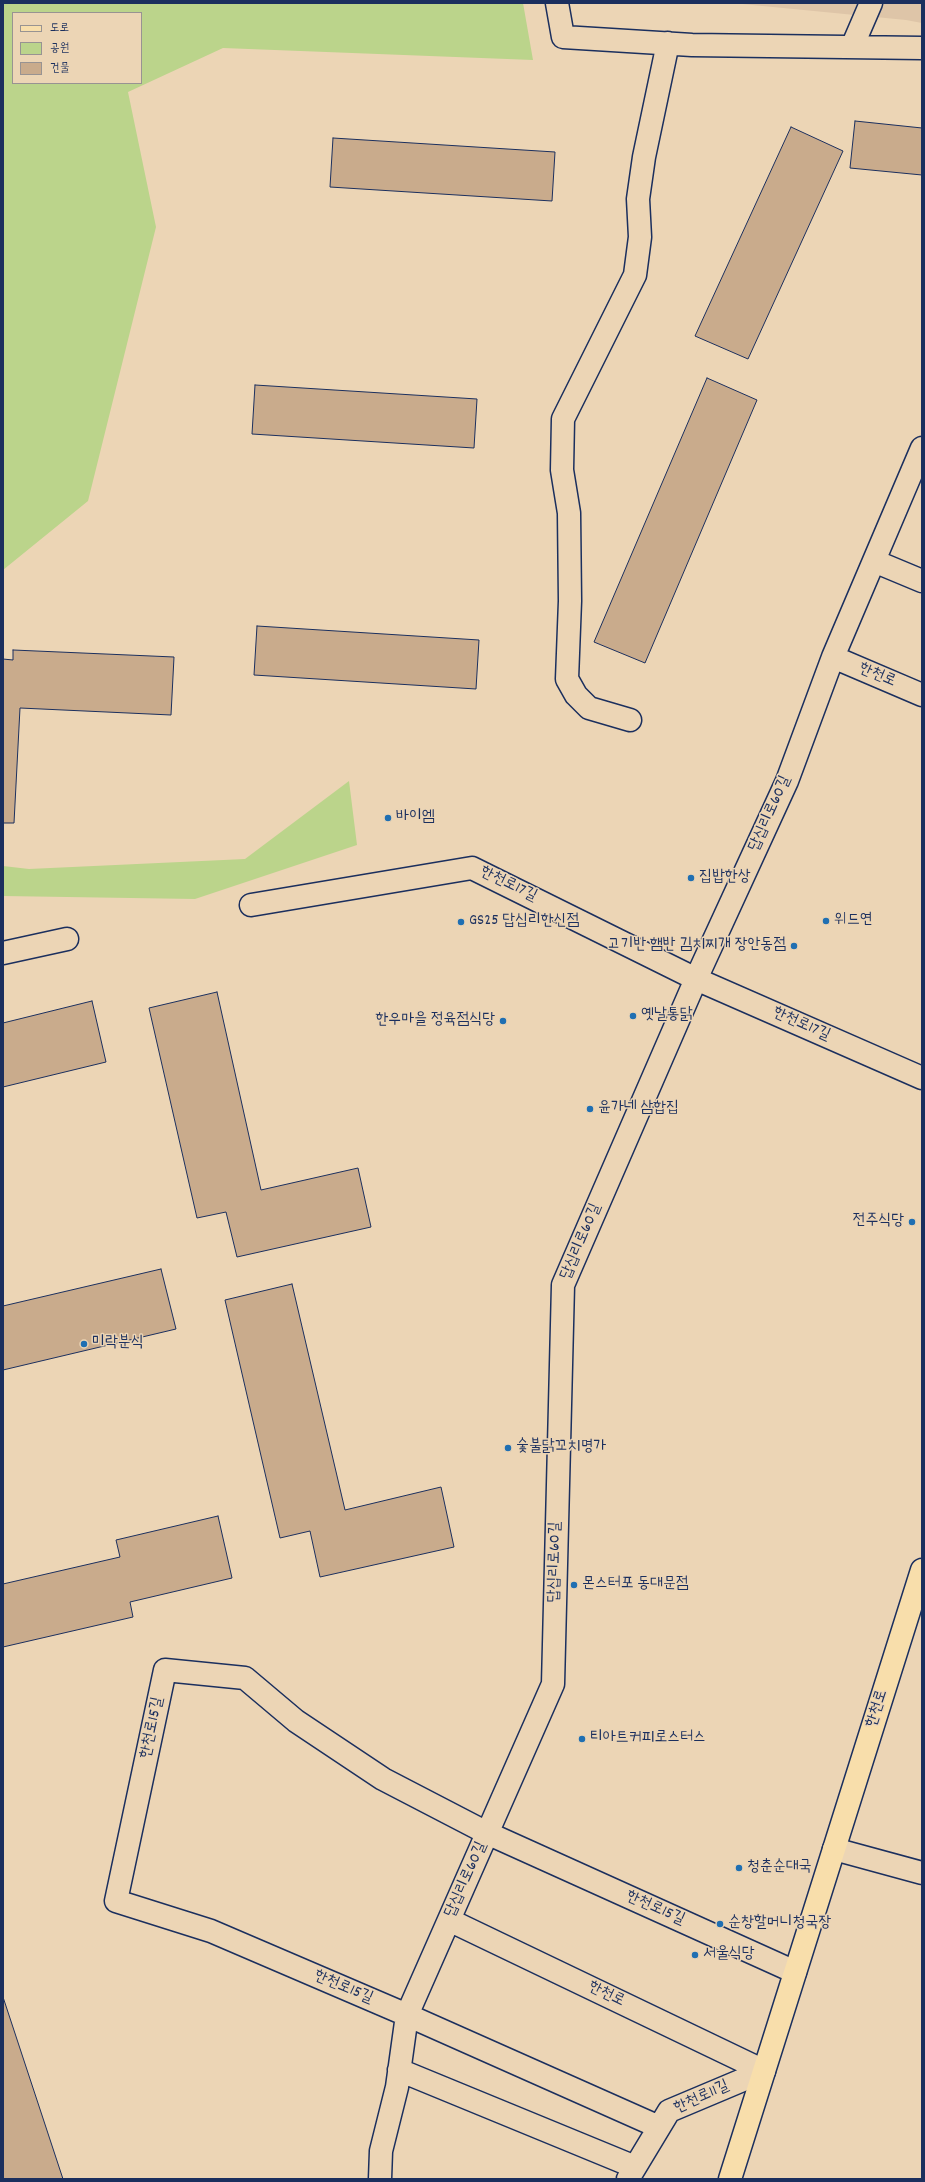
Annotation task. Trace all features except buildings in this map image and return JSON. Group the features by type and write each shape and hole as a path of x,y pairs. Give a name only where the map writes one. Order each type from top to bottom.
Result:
{"main road":[{"name":"한천로","path":"730,2179 922,1570"}],"street":[{"path":"557,3 563,36 668,43 852,48 922,48"},
{"path":"852,48 871,3"},
{"path":"630,720 589,708 576,695 567,679 570,601 569,513 562,470 563,419 634,275 640,238 638,199 640,178 668,43"},
{"name":"답십리로60길","path":"380,2179 381,2152 399,2070 407,2015 552,1684 563,1285 696,979 787,781 833,657 922,448"},
{"path":"874,560 922,581"},
{"name":"한천로","path":"833,657 922,695"},
{"name":"한천로17길","path":"251,905 472,868 696,979 922,1078"},
{"path":"3,953 67,939"},
{"name":"한천로15길","path":"659,2127 407,2015 210,1931 116,1901 165,1670 245,1678 296,1721 383,1779 487,1833 795,1972"},
{"path":"834,1849 922,1873"},
{"name":"한천로","path":"449,1920 764,2071"},
{"path":"399,2070 632,2173"},
{"name":"한천로11길","path":"632,2173 669,2111 764,2071"}],"shaded area":[{"path":"732,3 922,3 922,23 906,20"}],"green space":[{"path":"3,3 523,3 533,60 223,48 128,92 156,227 88,501 3,570"},
{"path":"349,781 357,845 195,899 3,896 3,866 29,869 245,859"}],"place":[{"name":"바이엠","path":"388,818"},
{"name":"집밥한상","path":"691,878"},
{"name":"위드연","path":"826,921"},
{"name":"GS25 답십리한신점","path":"461,922"},
{"name":"고기반 햄반 김치찌개 장안동점","path":"794,946"},
{"name":"옛날통닭","path":"633,1016"},
{"name":"한우마을 정육점식당","path":"503,1021"},
{"name":"윤가네 삼합집","path":"590,1109"},
{"name":"전주식당","path":"912,1222"},
{"name":"미락분식","path":"84,1344"},
{"name":"숯불닭꼬치명가","path":"508,1448"},
{"name":"몬스터포 동대문점","path":"574,1585"},
{"name":"티아트커피로스터스","path":"582,1739"},
{"name":"청춘순대국","path":"739,1868"},
{"name":"순창할머니청국장","path":"720,1924"},
{"name":"서울식당","path":"695,1955"}]}
